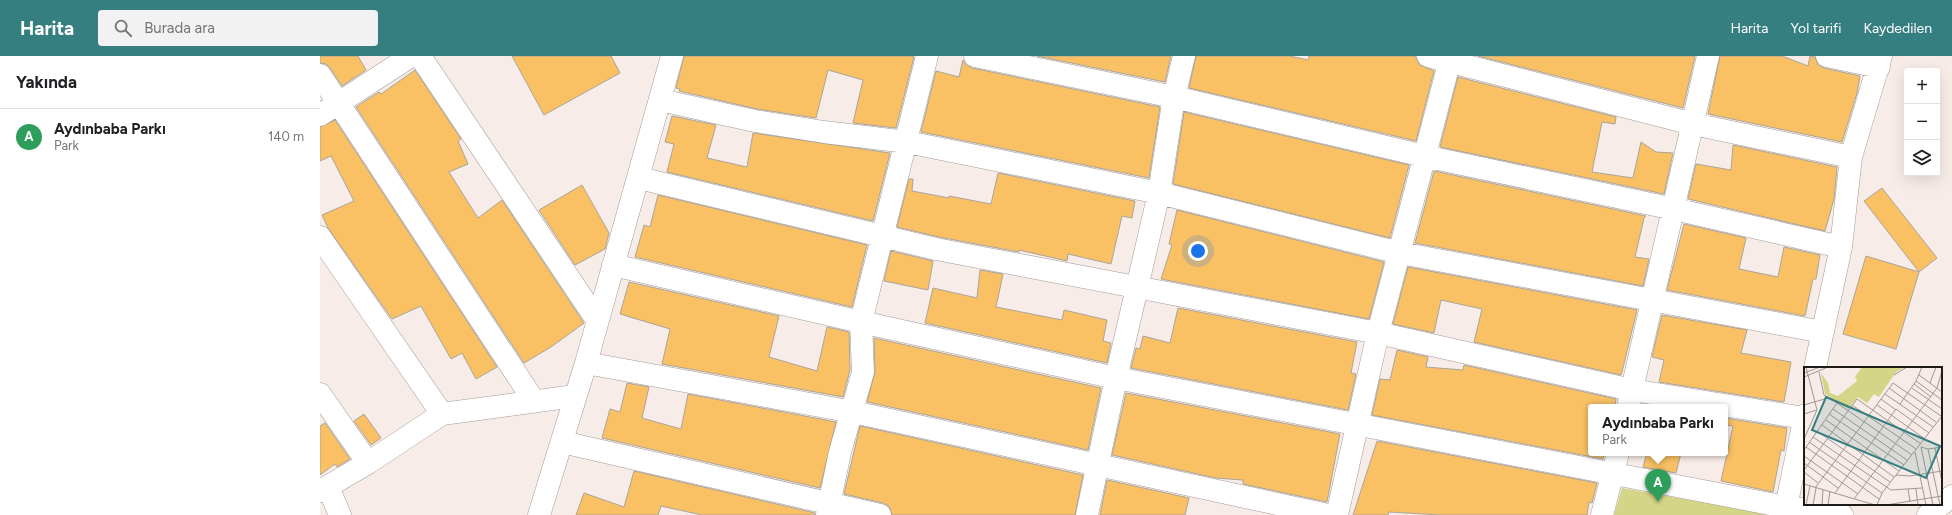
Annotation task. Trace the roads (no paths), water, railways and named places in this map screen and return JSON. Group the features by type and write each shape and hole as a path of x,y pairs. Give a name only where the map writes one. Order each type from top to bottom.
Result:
{"street":[{"path":"320,115 411,56"},
{"path":"420,56 597,320"},
{"path":"539,515 586,363 672,56"},
{"path":"828,509 840,452 853,412 863,372 861,322 884,238 927,56"},
{"path":"975,56 1174,97 1424,156 1674,209 1841,247"},
{"path":"1086,515 1159,193 1174,97 1184,56"},
{"path":"1428,56 1450,59 1693,124 1851,157"},
{"path":"1630,399 1708,56"},
{"path":"1815,367 1841,247 1851,157 1880,61 1827,56"},
{"path":"1337,515 1359,425 1378,333 1450,59"},
{"path":"320,75 534,401"},
{"path":"660,100 755,121 824,132 907,142 1159,193 1400,253 1653,299 1823,332"},
{"path":"638,178 884,238 1378,333 1630,399 1679,404"},
{"path":"320,237 442,414"},
{"path":"613,265 861,322 1116,378 1359,425 1616,463 1786,507 1842,515"},
{"path":"586,363 853,412 1328,515"},
{"path":"320,394 368,463"},
{"path":"340,515 324,489 368,463 442,414 575,396"},
{"path":"1728,409 1804,417"},
{"path":"1786,507 1804,422"},
{"path":"562,442 828,509 880,515"},
{"path":"1602,515 1616,463"},
{"path":"1942,504 1952,496"},
{"path":"1928,515 1941,505"}],"place":[{"name":"Aydınbaba Parkı","path":"1658,502"}]}
